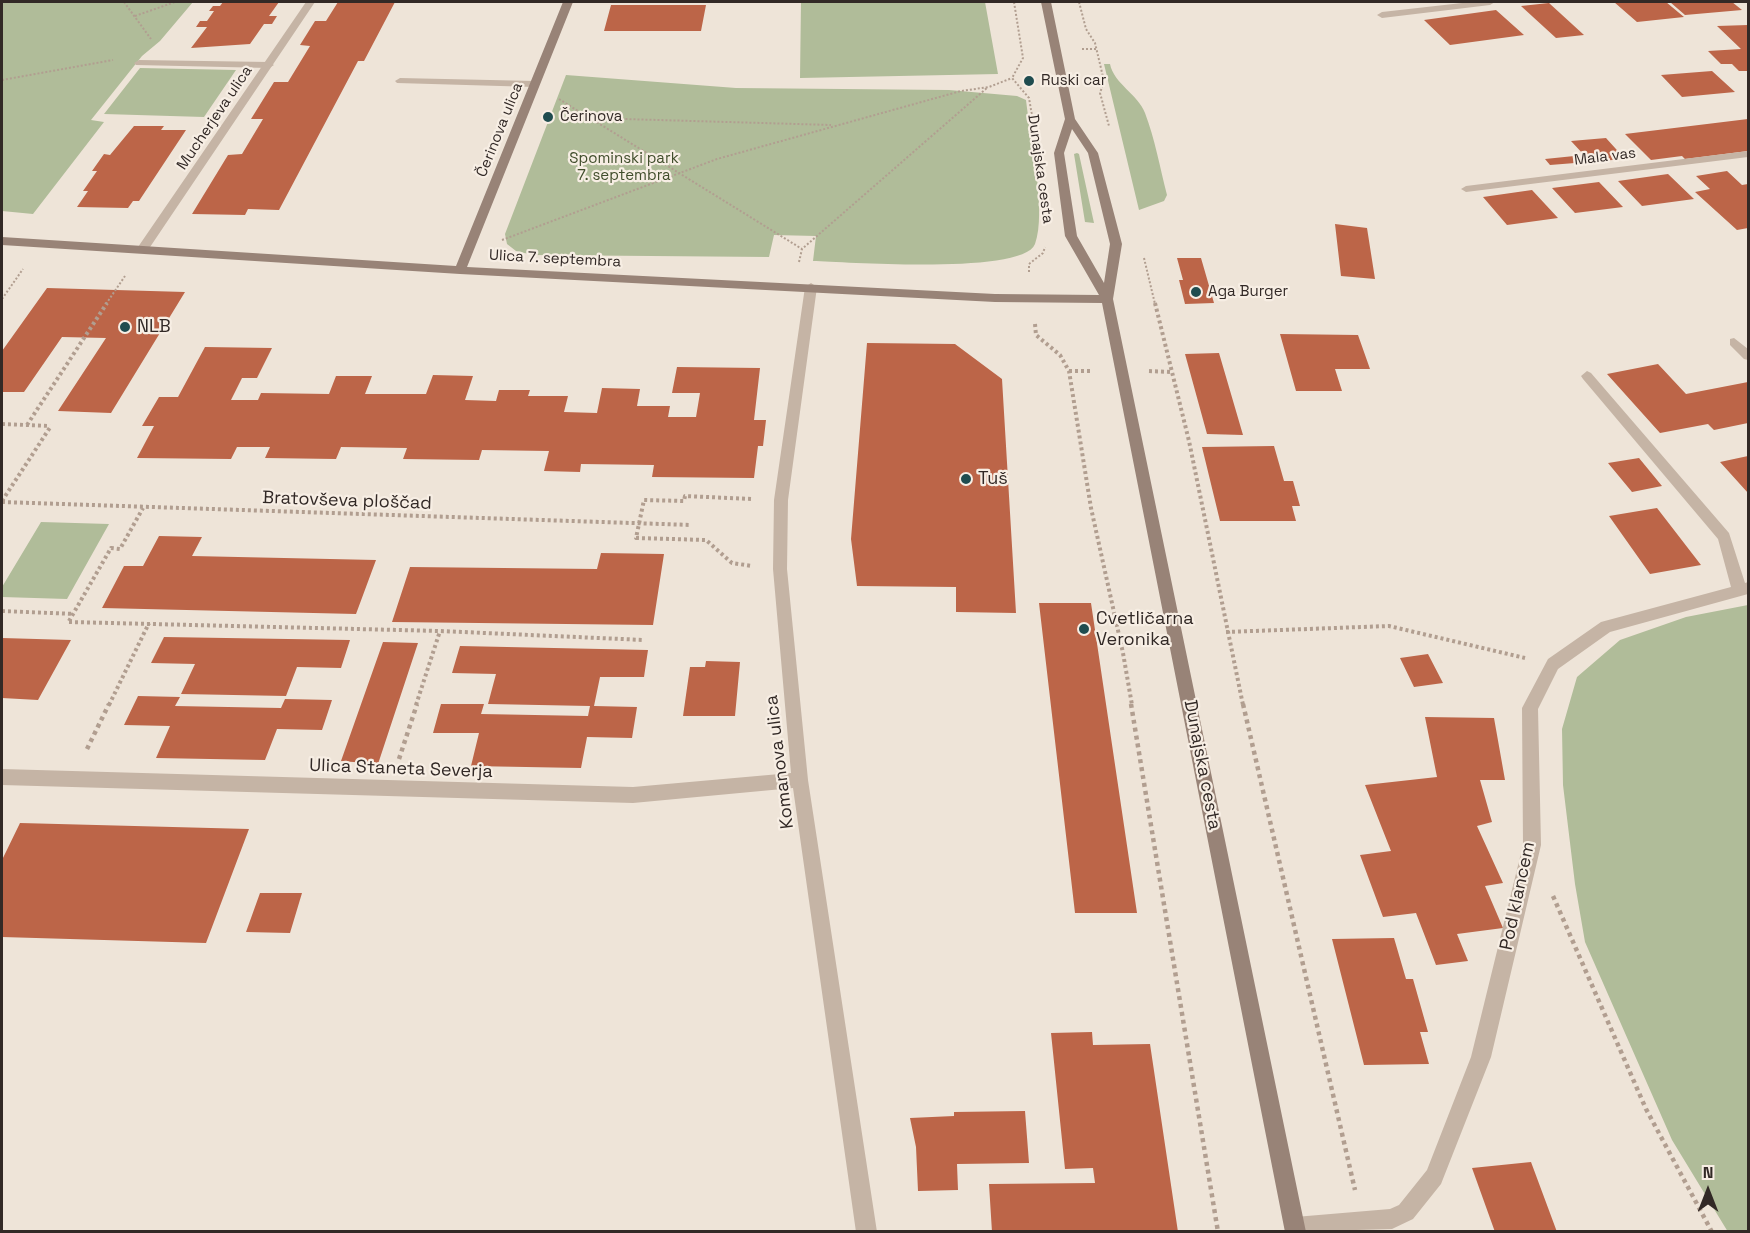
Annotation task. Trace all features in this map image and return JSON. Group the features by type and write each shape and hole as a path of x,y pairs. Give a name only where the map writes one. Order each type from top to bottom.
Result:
{"street":[{"name":"Mucherjeva ulica","path":"142,250 269,66 310,2"},
{"name":"Čerinova ulica","path":"460,270 568,2"},
{"name":"Dunajska cesta","path":"1046,2 1070,119 1093,153 1116,244 1107,299"},
{"path":"1382,15 1490,2"},
{"path":"139,63 269,66"},
{"path":"400,81 535,84"},
{"name":"Dunajska cesta","path":"1070,119 1059,153 1071,236 1107,299 1296,1229"},
{"name":"Mala vas","path":"1466,189 1749,154"},
{"name":"Ulica 7. septembra","path":"2,241 460,270 811,286 1014,299 1107,299"},
{"name":"Komanova ulica","path":"811,286 781,500 780,569 800,780 867,1232"},
{"path":"1734,342 1749,356"},
{"path":"1587,376 1724,537 1744,588"},
{"name":"Pod klancem","path":"1296,1229 1392,1219 1406,1212 1434,1177 1481,1057 1532,845 1530,708 1553,664 1606,627 1744,588"},
{"name":"Ulica Staneta Severja","path":"2,777 633,795 800,780"}],"path":[{"path":"124,2 169,63"},
{"path":"135,16 175,2"},
{"path":"470,244 497,245 499,241 717,159 961,91 989,87 1012,78 1023,58 1014,2"},
{"path":"1079,2 1086,29"},
{"path":"1082,50 1097,50"},
{"path":"2,80 115,60 142,60 139,63"},
{"name":"Dunajska cesta","path":"1012,78 1029,98 1036,134"},
{"path":"535,84 677,174 802,249 989,87"},
{"path":"589,118 835,125"},
{"name":"Dunajska cesta","path":"1029,268 1029,264 1043,253 1046,244"},
{"path":"1141,247 1194,463 1226,632 1349,1163"},
{"path":"27,425 142,250"},
{"path":"1036,329 1036,335 1054,347 1066,362 1069,371 1091,508 1123,653 1218,1232"},
{"path":"2,424 51,426 2,502"},
{"path":"780,569 732,563 706,540 636,538 644,500 684,501 685,496 781,500"},
{"name":"Bratovševa ploščad","path":"2,502 692,525"},
{"path":"143,508 120,549 111,548 69,622 440,631 644,640"},
{"path":"2,611 74,614"},
{"path":"72,779 149,623"},
{"path":"1226,632 1389,626 1553,664"},
{"path":"390,788 440,631"},
{"path":"1532,845 1597,1003 1664,1149 1712,1232"}],"green space":[{"path":"2,2 193,2 160,41 142,56 91,120 104,122 33,214 2,211"},
{"path":"801,2 985,2 998,74 800,78"},
{"path":"1104,64 1110,64 1116,77 1142,106 1149,123 1167,195 1164,201 1139,210"},
{"path":"140,68 236,70 204,117 104,114"},
{"name":"Spominski park 7. septembra","path":"566,75 736,88 949,90 1017,96 1026,100 1036,174 1039,213 1035,244 1023,254 1000,260 933,264 813,261 816,236 774,235 769,257 533,255 516,251 507,244 505,234"},
{"path":"1077,153 1094,223 1085,222 1074,154"},
{"path":"41,522 109,524 67,599 2,597 2,587"},
{"path":"1748,605 1748,1231 1728,1232 1672,1140 1585,942 1575,884 1563,785 1562,729 1577,677 1620,640 1686,617"}],"building":[{"path":"223,2 279,2 269,16 277,16 272,24 264,24 250,44 191,48 207,27 196,27 200,21 207,21 214,11 209,11 213,6 220,6"},
{"path":"338,2 395,2 364,61 358,61 279,210 248,209 245,215 192,214 228,155 242,154 263,119 251,119 274,82 288,82 310,46 300,45 315,21 326,21"},
{"path":"1614,2 1666,2 1684,17 1637,22"},
{"path":"1670,2 1732,2 1742,10 1685,15"},
{"path":"1549,3 1584,35 1556,38 1521,6"},
{"path":"611,5 706,5 701,31 604,31"},
{"path":"1496,10 1524,35 1450,45 1424,20"},
{"path":"1748,25 1748,71 1739,71 1732,64 1721,64 1708,51 1741,49 1717,26"},
{"path":"1712,71 1735,92 1682,97 1661,75"},
{"path":"1748,119 1748,151 1685,159 1682,156 1651,160 1625,134"},
{"path":"134,126 164,126 161,130 186,130 139,201 133,201 128,208 77,207 88,191 83,191 97,171 92,171 104,154 110,155"},
{"path":"1606,138 1625,159 1550,165 1545,159 1584,155 1571,141"},
{"path":"1727,171 1742,185 1748,184 1748,228 1737,230 1695,192 1710,189 1696,176"},
{"path":"1668,174 1694,199 1642,206 1618,181"},
{"path":"1599,182 1623,207 1575,213 1552,188"},
{"path":"1532,190 1558,218 1507,225 1483,197"},
{"path":"1335,224 1367,228 1375,279 1341,276"},
{"name":"Aga Burger","path":"1177,258 1201,258 1214,303 1185,304 1179,280 1183,280"},
{"path":"47,288 185,292 111,413 58,411 106,338 62,337 24,392 2,392 2,351"},
{"path":"1280,334 1358,335 1370,369 1335,369 1342,391 1296,391"},
{"path":"867,343 955,344 1002,379 1016,613 956,612 956,587 857,586 851,539"},
{"path":"205,347 272,348 257,378 242,378 231,400 258,400 261,393 329,394 336,376 372,376 365,394 426,394 433,375 473,376 465,400 496,401 499,390 530,390 528,396 568,396 564,412 597,413 602,388 640,389 637,406 670,406 668,417 696,417 700,393 672,393 677,367 760,368 754,420 766,420 763,446 758,446 754,478 652,477 654,465 581,464 580,472 544,471 549,451 482,450 479,460 403,459 407,448 341,447 336,459 265,458 270,447 237,447 231,459 137,458 154,426 142,426 159,397 178,397"},
{"path":"1219,353 1243,435 1207,434 1185,354"},
{"path":"1658,364 1686,394 1748,382 1748,423 1714,430 1708,424 1660,433 1607,374"},
{"path":"1274,446 1284,481 1293,481 1300,506 1292,506 1296,521 1220,521 1202,447"},
{"path":"1748,456 1748,493 1720,462"},
{"path":"1639,458 1662,486 1632,492 1608,463"},
{"path":"1657,508 1701,565 1650,574 1609,516"},
{"path":"159,536 202,537 192,556 376,560 356,614 102,608 124,566 143,566"},
{"path":"601,553 664,554 653,625 392,622 410,567 597,569"},
{"path":"1039,603 1091,603 1137,913 1075,913"},
{"path":"164,637 350,640 341,668 297,667 286,696 181,694 195,664 151,663"},
{"path":"2,638 71,640 38,700 2,698"},
{"path":"383,642 418,643 378,764 341,761"},
{"path":"460,646 648,650 644,677 600,677 594,706 637,707 632,738 587,737 581,768 471,766 479,733 433,733 441,704 484,704 481,714 588,716 590,706 488,704 496,674 452,673"},
{"path":"1428,654 1443,683 1414,687 1400,658"},
{"path":"706,661 740,662 735,716 683,716 690,667 705,667"},
{"path":"138,696 180,697 175,706 281,708 285,699 332,700 322,730 277,729 265,760 156,758 170,726 124,725"},
{"path":"1425,717 1494,718 1505,780 1480,780 1492,822 1477,826 1503,883 1485,886 1503,928 1457,934 1468,961 1436,965 1416,913 1383,917 1360,855 1391,851 1365,785 1437,777"},
{"path":"20,823 249,829 206,943 2,937 2,860"},
{"path":"260,893 302,893 290,933 246,932"},
{"path":"1394,938 1406,979 1413,979 1428,1032 1420,1032 1429,1064 1364,1065 1332,939"},
{"path":"1092,1032 1093,1045 1150,1044 1178,1232 992,1232 989,1184 1095,1183 1093,1168 1065,1169 1051,1033"},
{"path":"1025,1111 1029,1163 957,1164 958,1190 918,1191 916,1147 910,1118 954,1116 954,1112"},
{"path":"1531,1162 1557,1232 1495,1232 1472,1168"}],"place":[{"name":"Ruski car","path":"1029,81"},
{"name":"Čerinova","path":"548,117"},
{"name":"Aga Burger","path":"1196,292"},
{"name":"NLB","path":"125,327"},
{"name":"Tuš","path":"966,479"},
{"name":"Cvetličarna Veronika","path":"1084,629"}]}
